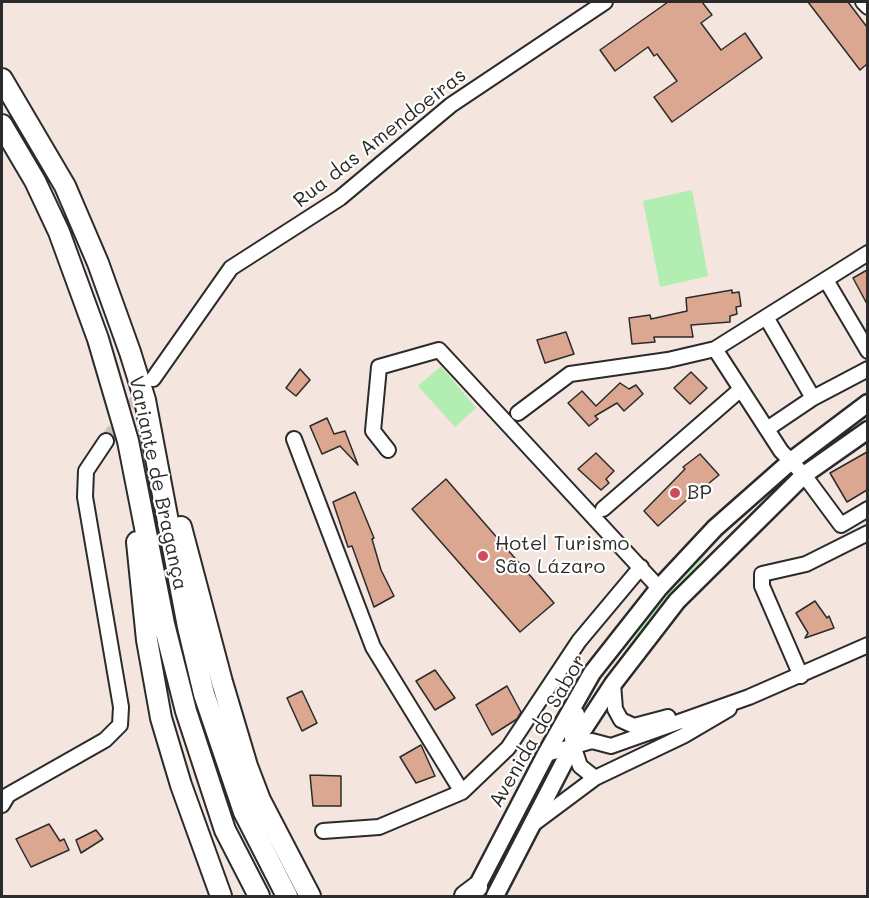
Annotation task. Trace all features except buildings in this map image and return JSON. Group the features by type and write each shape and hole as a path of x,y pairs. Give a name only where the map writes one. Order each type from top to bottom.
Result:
{"highway":[{"name":"Variante de Bragança","path":"2,79 65,186 98,263 145,400 188,627 204,694 244,812 287,897"},
{"name":"Variante de Bragança","path":"2,125 35,181 59,232 98,339 128,441 164,624 186,711 225,830 259,897"},
{"path":"145,400 167,470 222,682 247,766 260,800 310,896"},
{"path":"128,441 154,687 181,785 221,897"}],"main road":[{"name":"Avenida do Sabor","path":"471,893 592,673 660,588 715,528 790,461 867,403"},
{"name":"Avenida do Sabor","path":"495,897 573,745 613,684 677,601 804,475 867,430"}],"street":[{"name":"Rua das Amendoeiras","path":"153,379 231,268 340,198 451,105 605,2"},
{"path":"863,2 867,7"},
{"path":"518,413 570,374 668,360 715,349 867,253"},
{"path":"826,280 867,351"},
{"path":"766,317 813,398"},
{"path":"715,349 767,429 841,525 867,509"},
{"path":"388,450 373,431 379,367 439,350 660,588"},
{"path":"767,429 813,398 867,369"},
{"path":"603,509 741,389"},
{"path":"294,439 373,647 462,792"},
{"path":"2,805 8,795 105,740 120,725 122,707 85,496 86,471 106,441"},
{"path":"801,676 762,586 762,574 806,564 867,533"},
{"path":"323,831 379,827 462,792 508,748 579,641 640,567"},
{"path":"546,754 592,741 611,746 702,711 749,697 867,645"},
{"path":"592,673 588,695 570,725 573,745 580,766 595,778"},
{"path":"613,684 615,709 621,720 634,726 657,719 702,711"},
{"path":"532,825 595,778 683,736 749,697"}],"green space":[{"path":"692,190 708,276 660,287 643,201"},
{"path":"441,366 476,408 455,427 418,386"},
{"path":"750,508 711,546 700,563 634,642 581,721 578,721 637,633 646,614 697,555"},
{"path":"552,761 558,765 489,896 480,896"}],"tunnel":[{"path":"106,441 147,387"}],"place":[{"name":"BP","path":"675,493"},
{"name":"Hotel Turismo São Lázaro","path":"483,556"}]}
